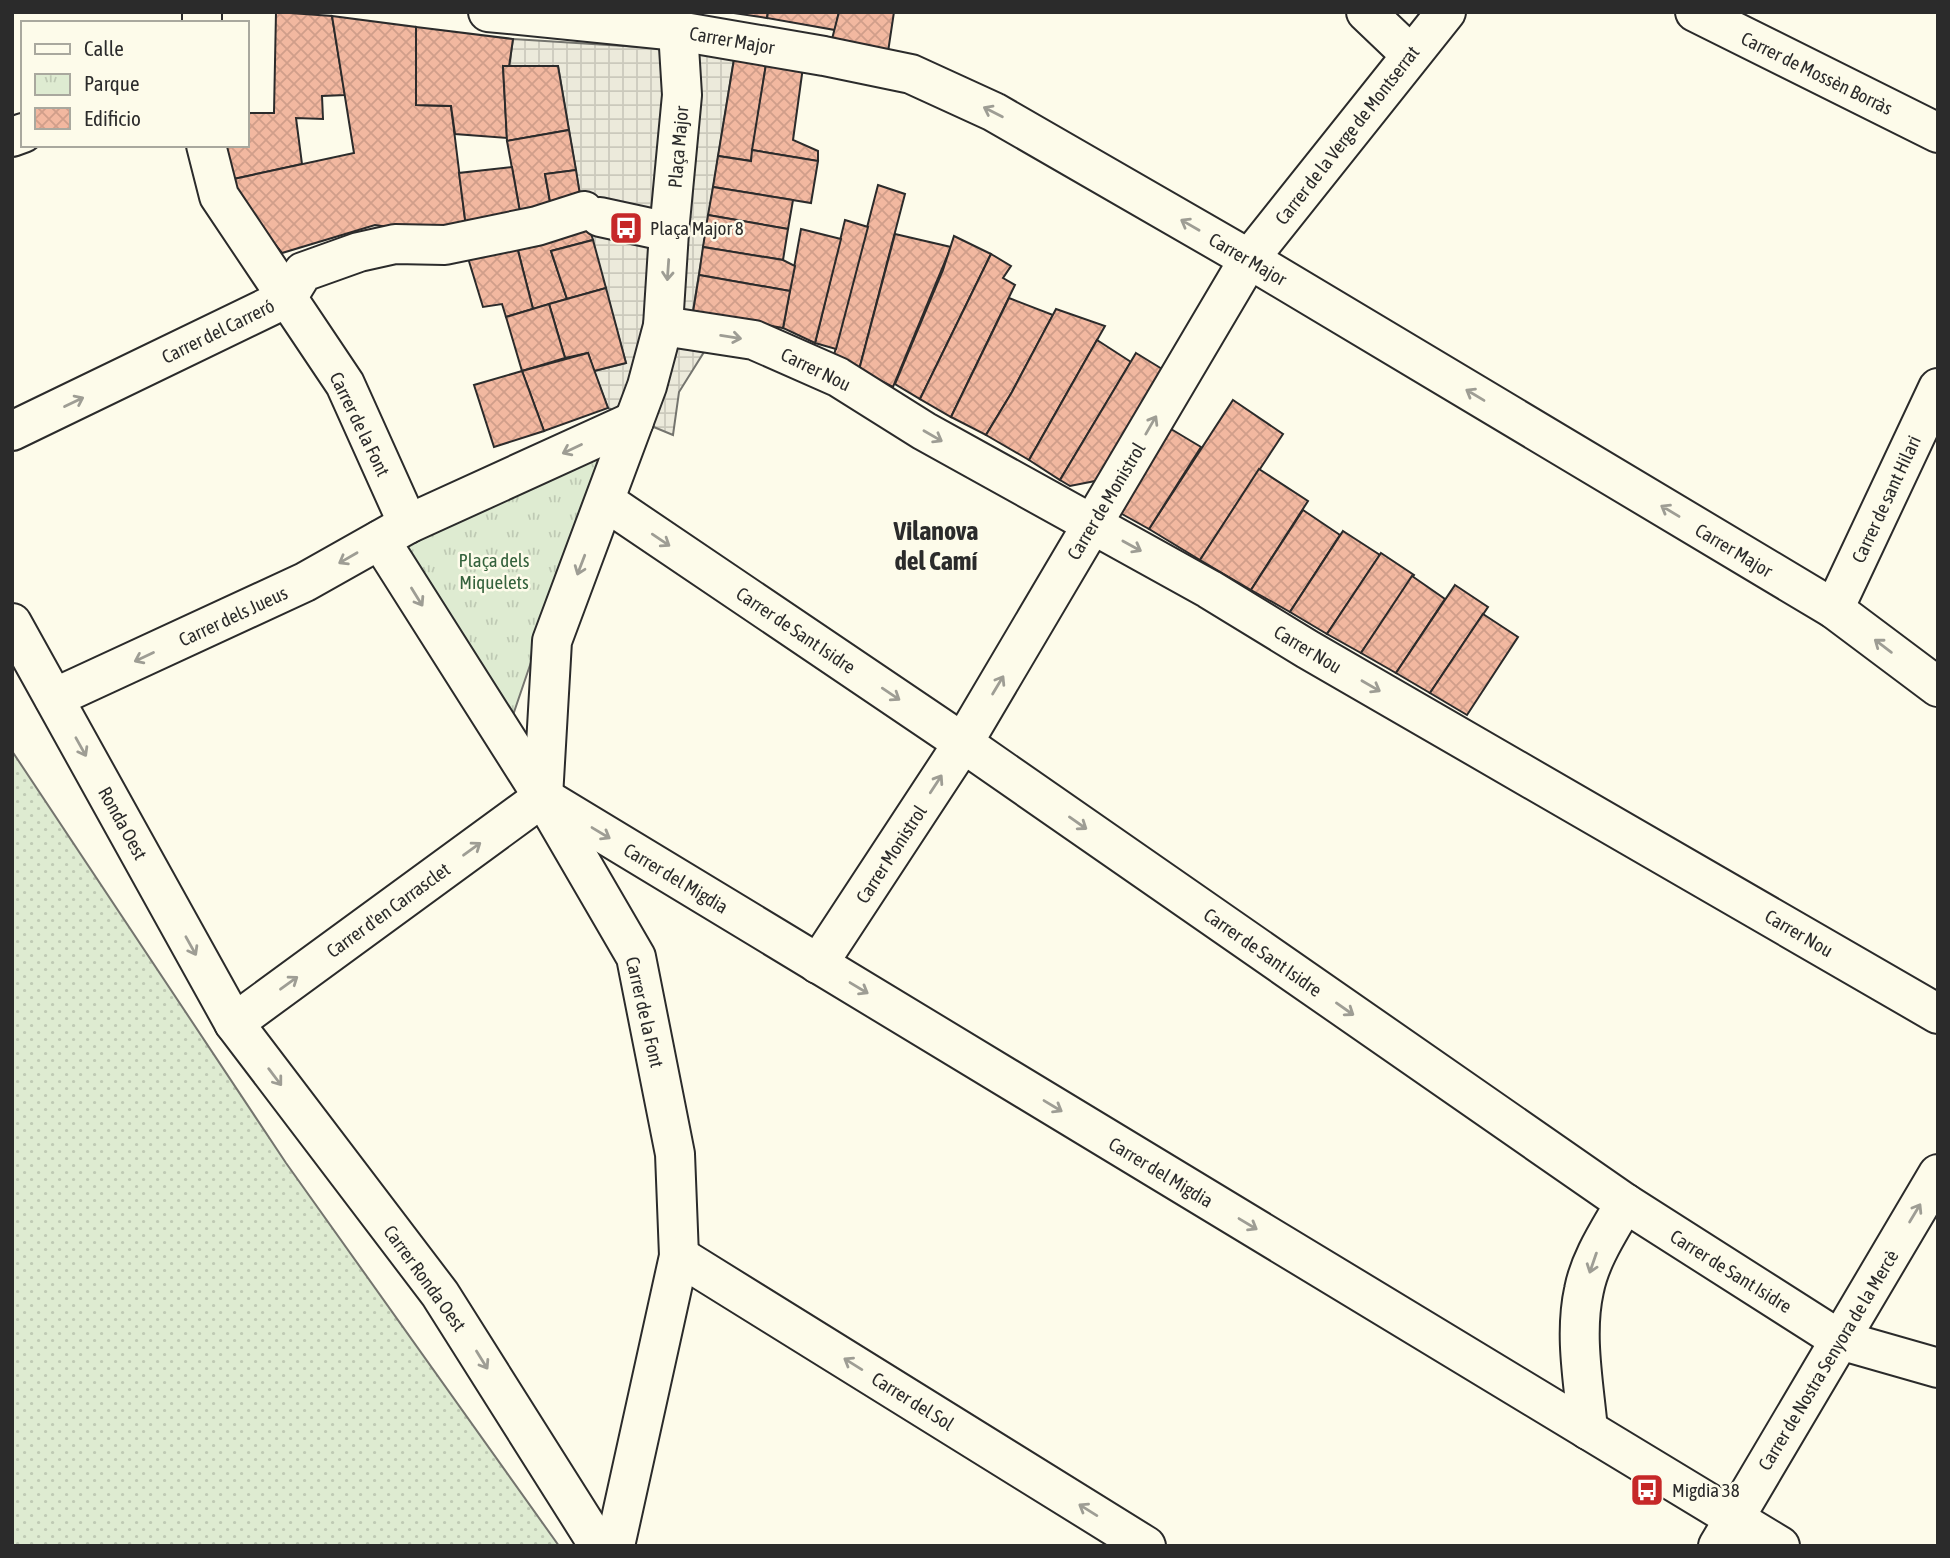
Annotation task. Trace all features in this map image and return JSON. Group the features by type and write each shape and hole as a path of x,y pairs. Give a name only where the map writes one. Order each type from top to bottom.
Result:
{"street":[{"name":"Carrer Major","path":"488,12 678,31 824,56 911,74 994,112 1249,259 1834,610 1938,687"},
{"path":"1366,12 1410,54"},
{"name":"Carrer de la Verge de Montserrat","path":"1249,259 1446,12"},
{"name":"Carrer de Mossèn Borràs","path":"1695,12 1938,133"},
{"name":"Plaça Major","path":"634,421 647,386 663,326 682,94 678,31"},
{"name":"Carrer de la Font","path":"207,147 219,196 345,384 394,532 542,797 636,957 675,1154 679,1256 615,1546"},
{"name":"Carrer del Carreró","path":"12,431 287,298 303,272 359,252 395,244 445,245 592,214 669,232"},
{"name":"Carrer de Monistrol","path":"963,743 1249,259"},
{"name":"Carrer Nou","path":"663,326 754,340 838,377 925,431 1209,589 1307,649 1938,1014"},
{"name":"Carrer de sant Hilari","path":"1834,610 1938,388"},
{"path":"394,532 634,421"},
{"path":"542,797 552,641 634,421"},
{"name":"Carrer de Sant Isidre","path":"605,502 963,743 1625,1203 1840,1340 1938,1368"},
{"name":"Carrer dels Jueus","path":"54,698 305,583 394,532"},
{"name":"Ronda Oest","path":"12,623 234,1023"},
{"name":"Carrer Monistrol","path":"818,964 963,743"},
{"name":"Carrer del Migdia","path":"542,797 1588,1430 1726,1532 1780,1546"},
{"name":"Carrer d'en Carrasclet","path":"234,1023 542,797"},
{"name":"Carrer Ronda Oest","path":"234,1023 440,1294 599,1546"},
{"name":"Carrer de Nostra Senyora de la Mercè","path":"1726,1532 1938,1174"},
{"path":"1588,1430 1580,1337 1584,1291 1597,1252 1625,1203"},
{"name":"Carrer del Sol","path":"679,1256 1146,1546"}],"green space":[{"name":"Plaça dels Miquelets","path":"605,445 511,721 403,545"},
{"path":"12,751 286,1163 559,1546 12,1546"}],"shaded area":[{"path":"513,39 735,53 693,311 704,352 679,392 673,435 608,408 594,371 626,363 581,201 558,66 509,67"}],"building":[{"path":"276,12 332,16 345,95 322,96 323,119 296,118 302,164 229,180 221,147 248,147 248,113 274,113"},
{"path":"727,12 768,12 767,18"},
{"path":"768,12 839,12 835,30 767,18"},
{"path":"839,12 894,12 888,52 832,39"},
{"path":"332,16 416,27 416,105 451,106 466,227 436,234 375,225 282,253 229,188 229,180 354,153"},
{"path":"416,27 513,39 509,67 503,66 507,138 455,134 451,106 416,105"},
{"path":"735,53 767,58 751,161 718,156"},
{"path":"767,58 803,67 793,140 818,151 818,161 752,150"},
{"path":"503,66 558,66 569,130 507,141"},
{"path":"569,130 576,170 545,174 551,207 520,212 507,141"},
{"path":"752,150 818,161 811,203 713,187 718,156 751,161"},
{"path":"512,167 520,212 466,227 459,173"},
{"path":"576,170 581,201 551,207 545,174"},
{"path":"878,185 905,194 859,370 834,355"},
{"path":"713,187 793,200 788,229 708,215"},
{"path":"708,215 788,229 783,260 703,247"},
{"path":"586,217 593,240 551,251 567,299 533,309 515,239"},
{"path":"845,220 868,227 836,349 815,343"},
{"path":"801,229 841,239 815,343 783,328"},
{"path":"895,234 951,247 893,387 859,370"},
{"path":"954,236 991,254 920,399 895,384 943,270"},
{"path":"515,239 533,309 506,317 502,304 483,307 464,245"},
{"path":"593,240 606,288 567,299 551,251"},
{"path":"703,247 783,260 795,266 790,291 699,275"},
{"path":"991,254 1011,266 1003,278 1015,285 951,417 920,399"},
{"path":"699,275 790,291 783,328 693,312"},
{"path":"606,288 626,363 594,371 588,353 565,358 549,304"},
{"path":"1009,298 1053,315 986,435 951,417"},
{"path":"549,304 565,358 522,371 506,317"},
{"path":"1056,309 1105,326 1029,460 986,435"},
{"path":"1097,340 1131,362 1060,480 1029,460"},
{"path":"588,353 608,408 544,431 522,371"},
{"path":"1136,353 1167,372 1100,480 1070,486 1060,480"},
{"path":"522,371 544,431 494,447 474,385"},
{"path":"1233,400 1283,434 1200,560 1149,529"},
{"path":"1166,426 1201,447 1149,529 1113,509"},
{"path":"1259,469 1308,501 1251,590 1200,560"},
{"path":"1303,510 1340,535 1290,612 1251,590"},
{"path":"1343,531 1380,555 1327,634 1290,612"},
{"path":"1381,553 1414,575 1361,653 1327,634"},
{"path":"1412,576 1445,599 1396,673 1361,653"},
{"path":"1455,585 1488,607 1430,693 1396,673"},
{"path":"1483,614 1518,637 1467,715 1430,693"}],"place":[{"name":"Plaça Major 8","path":"626,228"},
{"name":"Migdia 38","path":"1647,1490"}],"district":[{"name":"Vilanova del Camí","path":"936,546"}]}
